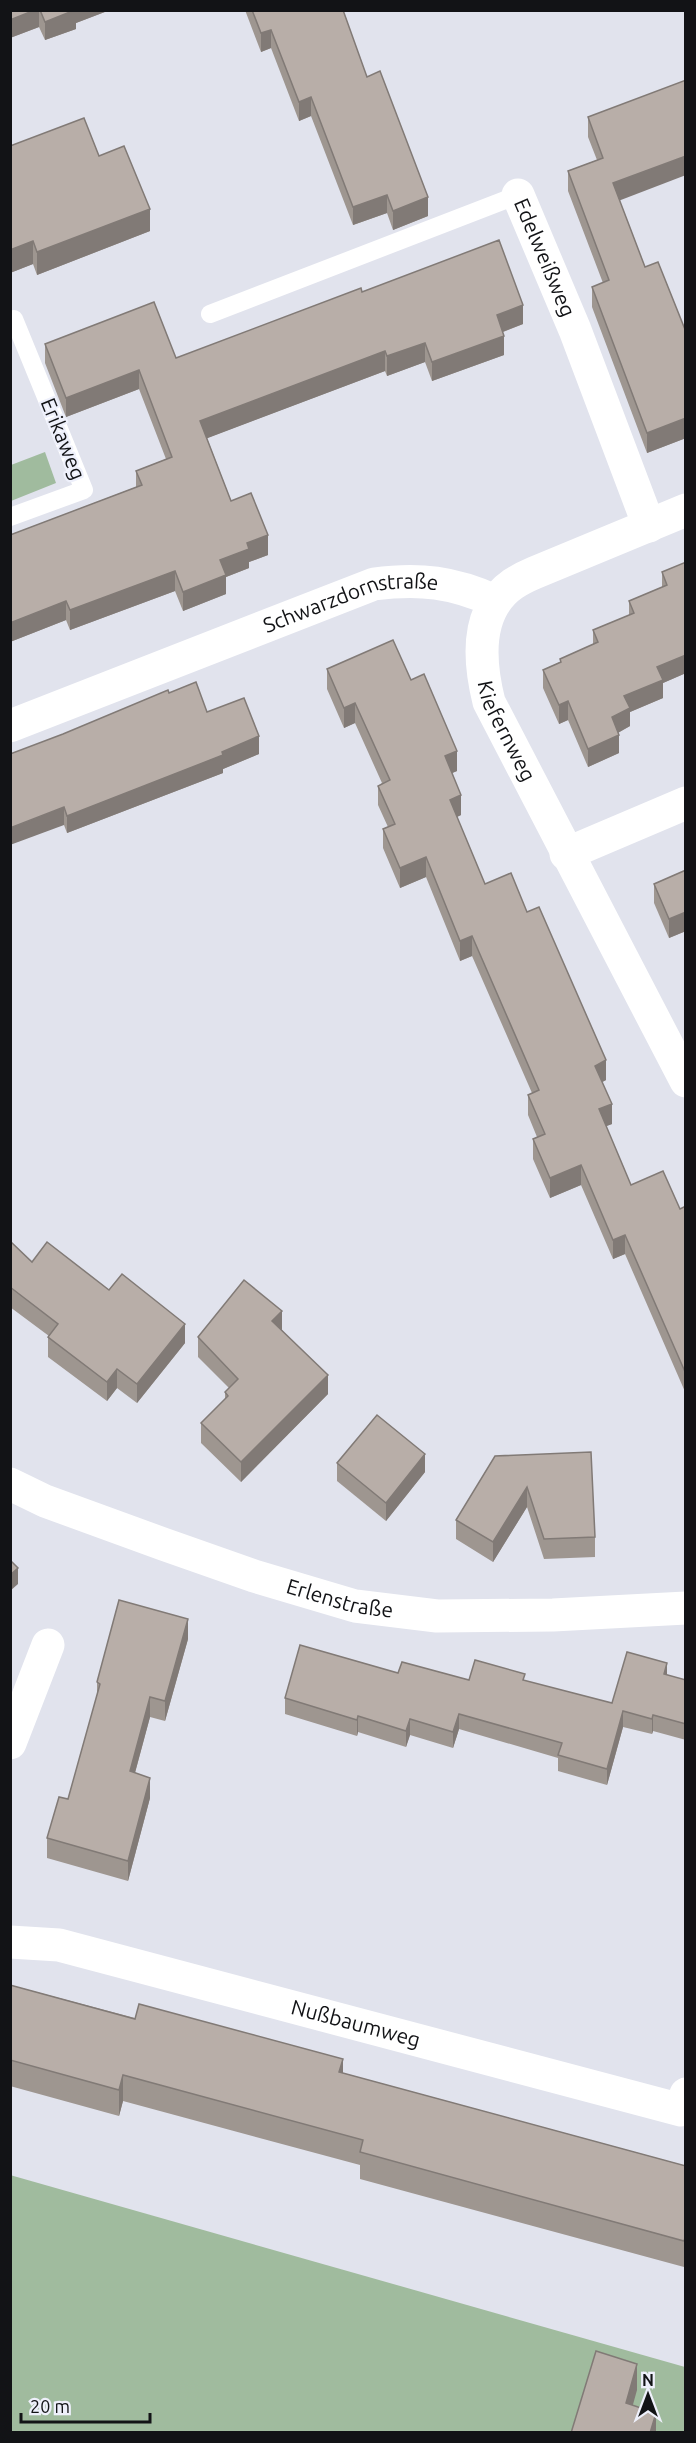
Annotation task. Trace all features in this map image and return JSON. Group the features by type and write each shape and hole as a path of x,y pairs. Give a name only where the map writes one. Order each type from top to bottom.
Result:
{"street":[{"name":"Edelweißweg","path":"518,195 575,330 649,526"},
{"path":"495,601 512,584 534,573 686,510"},
{"name":"Schwarzdornstraße","path":"10,726 374,584 403,580 433,581 467,588 495,601"},
{"name":"Kiefernweg","path":"495,601 485,622 481,649 483,676 489,702 686,1081"},
{"path":"566,854 686,803"},
{"name":"Erlenstraße","path":"10,1484 45,1501 173,1548 254,1576 355,1606 437,1616 553,1615 686,1608"},
{"path":"10,1743 48,1644"},
{"name":"Nußbaumweg","path":"10,1942 59,1945 681,2110 686,2094"}],"lane":[{"name":"Edelweißweg","path":"210,314 518,195"},
{"name":"Erikaweg","path":"10,321 14,320 84,490 10,517"}],"green space":[{"path":"45,452 56,483 11,501 11,465"},
{"path":"10,2175 685,2367 685,2432 11,2432"}],"building":[{"path":"10,10 35,10 10,20"},
{"path":"40,10 75,10 45,22"},
{"path":"252,10 343,10 367,77 380,71 428,197 393,211 387,195 353,207 311,97 299,102 271,30 261,33"},
{"path":"686,80 686,156 613,183 645,267 658,262 686,332 686,418 647,433 592,287 609,280 568,171 603,158 588,117"},
{"path":"84,118 99,156 124,146 150,209 37,252 33,241 10,250 10,146"},
{"path":"499,240 523,305 497,315 504,336 432,362 425,343 387,356 385,351 200,421 231,501 251,493 268,535 247,543 249,549 220,560 226,575 183,592 175,571 70,610 66,601 10,623 10,535 142,485 136,471 172,457 139,370 66,398 45,344 154,302 176,358 361,288 362,292"},
{"path":"686,562 686,655 657,667 663,680 624,696 630,708 612,717 619,735 588,749 568,701 559,705 543,670 561,662 560,659 598,642 593,630 634,613 629,601 667,585 662,572"},
{"path":"393,640 411,680 424,674 457,751 445,756 461,795 450,800 485,884 511,873 527,912 539,907 606,1060 595,1066 612,1104 599,1109 631,1185 663,1171 680,1209 686,1206 686,1374 625,1235 613,1240 581,1165 550,1178 533,1139 545,1134 528,1095 539,1090 472,936 460,941 426,857 400,868 383,829 395,824 378,786 390,780 355,703 344,708 327,669"},
{"path":"196,682 207,712 244,698 259,736 222,752 223,755 67,816 64,807 10,828 10,754 168,690 169,693"},
{"path":"686,870 686,912 669,919 654,884"},
{"path":"10,1241 32,1262 47,1242 109,1290 122,1274 185,1324 137,1384 117,1369 107,1382 48,1337 58,1324 10,1287"},
{"path":"244,1280 282,1311 272,1321 328,1375 241,1462 201,1423 228,1396 225,1392 238,1379 198,1337"},
{"path":"377,1415 425,1454 386,1503 337,1463"},
{"path":"591,1452 595,1537 544,1539 527,1487 493,1542 456,1520 495,1456"},
{"path":"10,1560 18,1568 10,1575"},
{"path":"119,1600 188,1619 165,1701 150,1697 130,1771 150,1778 128,1861 47,1838 59,1797 68,1799 100,1684 97,1682"},
{"path":"300,1645 398,1673 402,1662 469,1680 475,1660 525,1674 523,1680 612,1703 627,1652 667,1663 664,1674 686,1680 686,1724 653,1715 652,1719 623,1711 607,1769 558,1755 562,1743 459,1714 453,1732 410,1719 406,1731 358,1716 357,1720 285,1698"},
{"path":"10,1985 135,2019 139,2004 343,2059 339,2072 686,2166 686,2235 684,2241 360,2152 363,2140 123,2075 119,2090 10,2060"},
{"path":"596,2351 637,2364 626,2403 656,2413 650,2433 571,2433"}]}
